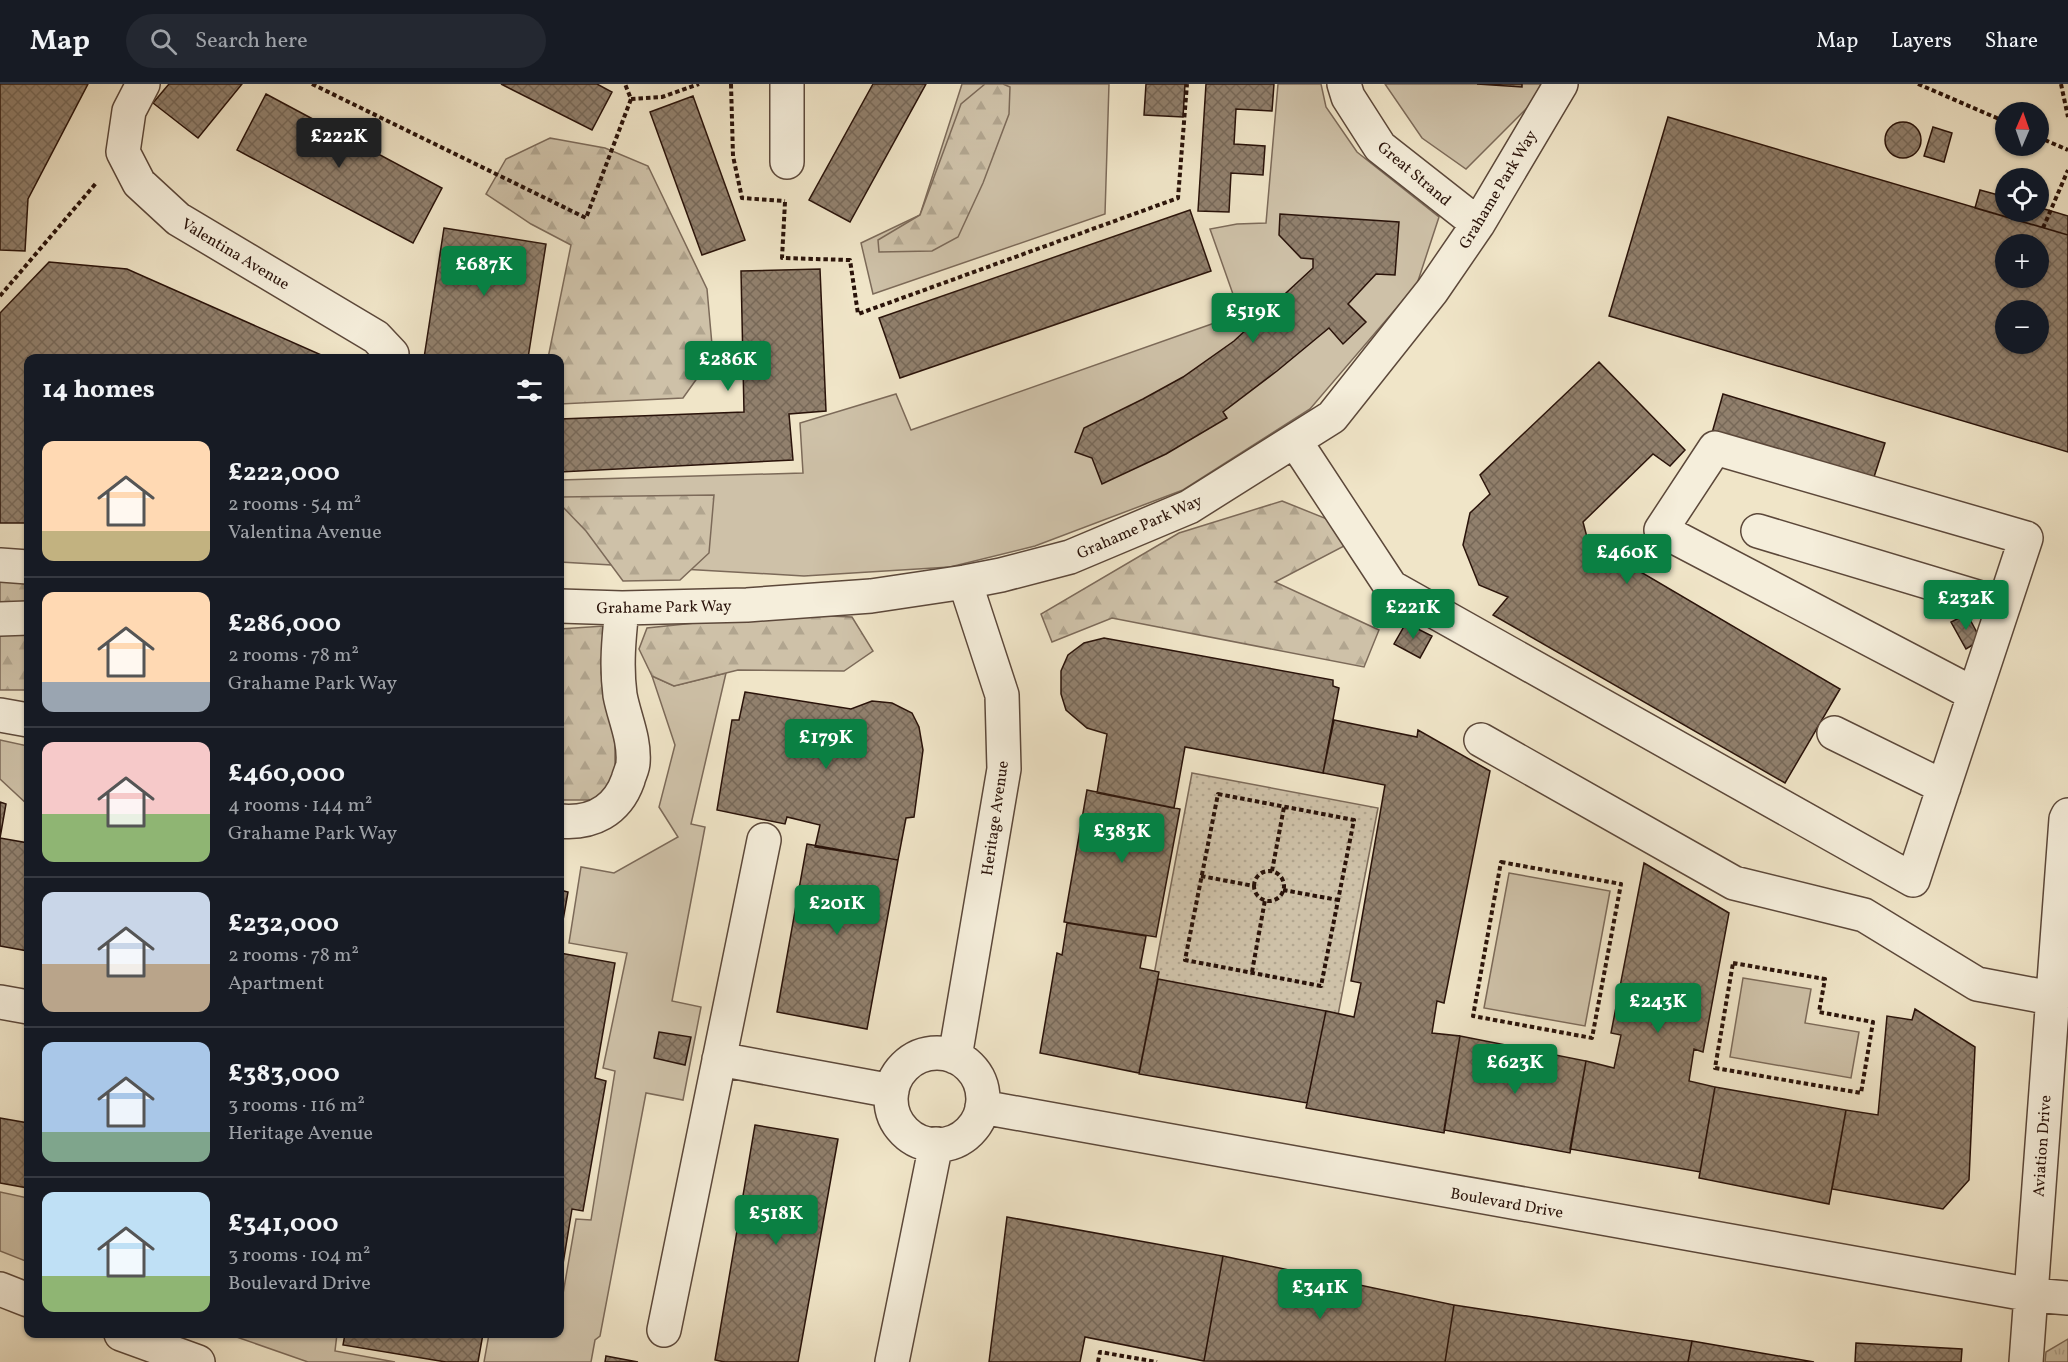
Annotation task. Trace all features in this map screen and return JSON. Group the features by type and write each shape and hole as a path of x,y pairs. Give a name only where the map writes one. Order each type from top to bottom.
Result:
{"street":[{"path":"123,152 129,111 143,84"},
{"path":"787,84 787,162"},
{"name":"Great Strand","path":"1344,84 1347,97 1380,147 1478,224"},
{"name":"Grahame Park Way","path":"564,606 622,608 747,605 871,596 965,582 1070,557 1189,507 1332,417 1432,291 1478,224 1561,84"},
{"name":"Valentina Avenue","path":"123,152 139,183 178,219 358,325 376,337 390,354"},
{"path":"1295,441 1392,587 1913,880 2026,538 1715,448 1661,530 1974,694"},
{"path":"1758,531 2004,606"},
{"path":"0,565 24,567"},
{"name":"Heritage Avenue","path":"956,1057 1004,769 1002,695 965,582"},
{"path":"564,821 573,822 600,815 622,796 633,764 629,724 621,697 617,657 622,608"},
{"path":"0,619 24,618"},
{"path":"0,715 24,719"},
{"path":"1834,733 1944,787"},
{"path":"1481,740 1734,883 1864,915 1977,984 2060,993"},
{"name":"Aviation Drive","path":"2026,1362 2060,993 2066,819 2068,815"},
{"path":"664,1330 764,840"},
{"path":"0,1002 24,1006"},
{"path":"940,1053 956,1057 969,1066 978,1077 982,1091 982,1107 977,1121 967,1133 953,1142 936,1144 918,1141 905,1132 897,1122 891,1107 892,1091 899,1072 910,1061 926,1054 940,1053"},
{"path":"719,1059 892,1091"},
{"name":"Boulevard Drive","path":"982,1107 2032,1295 2068,1298"},
{"path":"892,1362 936,1144"},
{"path":"0,1289 24,1298"},
{"path":"132,1338 198,1362"}],"path":[{"path":"312,84 586,218 631,99 625,84"},
{"path":"631,99 662,97 699,84"},
{"path":"785,201 782,258 850,260 858,314 1178,198 1187,84"},
{"path":"1918,84 1995,117"},
{"path":"2061,84 2068,117"},
{"path":"2049,142 2068,150"},
{"path":"0,296 123,152"},
{"path":"2043,228 2068,170"},
{"path":"1218,794 1354,820 1321,986 1185,960 1201,876 1218,794"},
{"path":"1272,871 1284,807"},
{"path":"1501,862 1621,884 1592,1038 1473,1016 1501,862"},
{"path":"1272,871 1281,877 1283,890 1276,899 1265,900 1257,895 1254,886 1257,877 1262,873 1272,871"},
{"path":"1201,876 1254,886"},
{"path":"1283,890 1338,900"},
{"path":"1252,972 1265,900"},
{"path":"1733,963 1825,979 1819,1012 1873,1022 1861,1093 1715,1068 1733,963"},
{"path":"1098,1362 1100,1352 1157,1362"}],"green space":[{"path":"962,84 1109,84 1105,214 873,294 861,243 920,215"},
{"path":"985,84 1003,84 1010,87 1009,114 983,183 958,237 932,251 879,252 878,240 920,215 961,104"},
{"path":"1278,84 1321,84 1326,107 1357,152 1439,217 1417,284 1310,409 1183,490 1035,546 950,567 804,576 564,562 564,480 803,473 800,423 896,394 911,430 1240,314 1210,229 1237,224 1266,223"},
{"path":"1385,84 1541,84 1531,104 1466,169 1422,138"},
{"path":"550,138 605,148 648,166 707,289 713,356 683,398 564,404 564,354 549,354 571,245 531,224 486,194 506,159"},
{"path":"714,495 709,553 680,580 623,581 586,531 564,508 564,497"},
{"path":"1282,501 1337,523 1348,544 1275,582 1379,630 1364,667 1112,618 1052,642 1041,614 1179,533"},
{"path":"0,581 24,583 24,604 0,605"},
{"path":"782,614 852,617 873,651 844,671 738,670 674,686 652,676 639,649 647,628"},
{"path":"604,626 601,673 615,743 615,780 602,800 564,800 564,629"},
{"path":"24,630 24,690 0,690 0,631"},
{"path":"726,673 691,824 705,827 672,1001 701,1007 683,1100 646,1093 600,1336 595,1340 591,1362 484,1362 488,1338 564,1338 564,1288 576,1219 591,1220 615,1071 603,1068 627,953 569,943 581,867 614,873 678,837 659,807 675,745 652,676 674,686"},
{"path":"0,740 24,745 24,801 0,779"},
{"path":"1192,773 1378,808 1338,1015 1153,980"},
{"path":"1509,873 1610,891 1585,1026 1484,1008"},
{"path":"1743,978 1811,989 1805,1023 1859,1032 1851,1078 1730,1057"},
{"path":"0,1192 24,1197 24,1260 0,1251"},
{"path":"239,1338 337,1338 335,1351 395,1362 308,1362"},
{"path":"2068,1339 2068,1362 2045,1362 2046,1352"}],"building":[{"path":"0,84 88,84 28,199 25,251 0,250"},
{"path":"169,84 242,84 198,138 153,103"},
{"path":"501,84 597,84 612,92 592,130"},
{"path":"873,84 926,84 850,222 809,200"},
{"path":"1146,84 1185,84 1183,117 1144,115"},
{"path":"1206,84 1274,84 1272,111 1236,109 1234,144 1265,146 1263,175 1231,173 1229,212 1198,211"},
{"path":"1477,84 1522,84 1522,87"},
{"path":"266,94 442,188 413,243 237,150"},
{"path":"693,96 745,240 702,255 650,112"},
{"path":"1668,117 1995,213 1995,222 2024,222 2068,235 2068,452 1609,316"},
{"path":"1903,122 1915,128 1921,140 1915,152 1903,158 1891,152 1885,140 1891,128"},
{"path":"1933,127 1952,133 1944,162 1924,156"},
{"path":"1980,190 1995,194 1995,214 1975,208"},
{"path":"1190,210 1211,271 900,378 879,318"},
{"path":"2049,210 2068,216 2068,235 2023,222 2049,222"},
{"path":"1280,214 1399,222 1395,275 1376,274 1348,304 1366,322 1343,344 1329,328 1223,412 1227,418 1166,454 1102,484 1092,458 1075,452 1084,428 1183,377 1234,341 1313,268 1313,259 1301,258 1279,235"},
{"path":"444,228 546,244 529,354 425,354"},
{"path":"49,262 127,269 319,354 24,354 24,523 0,523 0,313"},
{"path":"820,269 826,411 789,414 793,460 564,472 564,419 744,412 741,271"},
{"path":"1599,362 1685,450 1670,466 1653,454 1583,522 1588,541 1840,689 1785,783 1493,615 1508,597 1479,585 1463,545 1470,513 1490,494 1480,475"},
{"path":"1723,394 1885,443 1873,480 1712,433"},
{"path":"1967,614 1981,640 1966,649 1951,622"},
{"path":"1406,623 1432,636 1420,658 1394,644"},
{"path":"1104,638 1333,680 1333,686 1339,688 1323,773 1185,747 1174,808 1097,793 1107,734 1087,728 1066,710 1061,694 1061,671 1068,655 1084,643"},
{"path":"745,692 851,709 872,701 892,703 912,713 919,727 923,750 914,817 906,818 898,860 815,847 820,825 787,817 785,824 717,810 732,720 739,720"},
{"path":"1334,720 1417,737 1418,730 1490,771 1444,1003 1437,1001 1432,1033 1460,1036 1444,1133 1306,1108 1326,1011 1354,1017 1361,983 1351,981 1385,785 1323,773"},
{"path":"1087,790 1180,809 1156,937 1064,922"},
{"path":"0,802 6,804 0,838"},
{"path":"0,838 24,842 24,950 0,946"},
{"path":"807,844 898,860 867,1029 777,1012"},
{"path":"1644,863 1729,913 1703,1052 1694,1049 1689,1081 1715,1087 1700,1172 1570,1149 1586,1061 1614,1068 1621,1035 1611,1033"},
{"path":"564,891 568,892 564,914"},
{"path":"1067,923 1146,936 1140,968 1159,972 1139,1073 1040,1053 1057,953 1062,955"},
{"path":"564,954 615,963 595,1078 606,1081 583,1211 572,1209 564,1258"},
{"path":"1158,979 1326,1011 1307,1103 1139,1074"},
{"path":"1915,1009 1975,1047 1969,1180 1943,1209 1832,1189 1846,1110 1878,1115 1887,1016 1912,1020"},
{"path":"659,1032 691,1037 685,1065 654,1058"},
{"path":"1460,1036 1586,1061 1570,1153 1444,1130"},
{"path":"1715,1087 1846,1110 1829,1204 1699,1178"},
{"path":"0,1118 24,1122 24,1187 0,1183"},
{"path":"755,1125 838,1139 798,1362 715,1360"},
{"path":"1007,1217 1223,1256 1204,1361 1085,1337 1080,1362 989,1362"},
{"path":"1223,1256 1454,1305 1445,1362 1204,1361"},
{"path":"1454,1305 1692,1341 1688,1362 1445,1362"},
{"path":"344,1338 482,1338 478,1362 446,1362 343,1345"},
{"path":"1692,1341 1814,1362 1688,1362"},
{"path":"1856,1343 1962,1349 1961,1362 1855,1362"},
{"path":"606,1356 638,1362 605,1362"}]}
